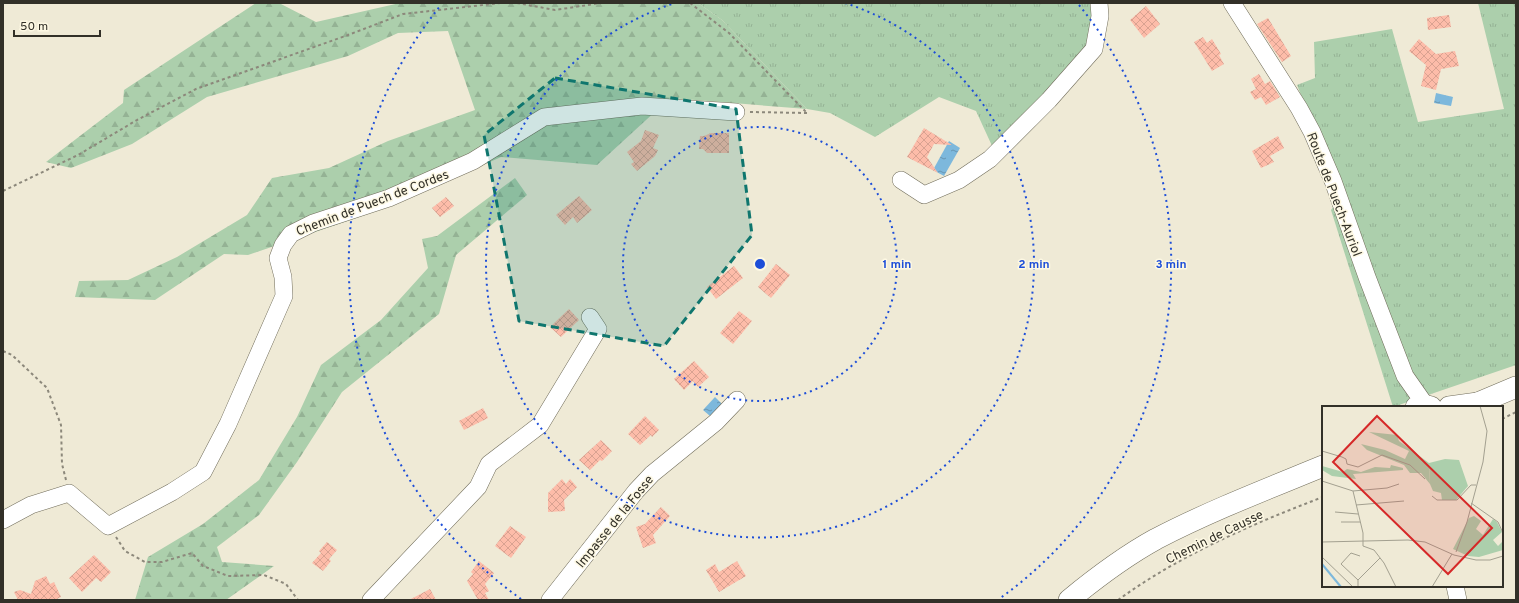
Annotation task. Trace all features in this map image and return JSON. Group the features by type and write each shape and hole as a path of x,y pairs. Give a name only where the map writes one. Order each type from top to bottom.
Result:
{"main road":[{"path":"1462,406 1475,405 1516,387"},
{"path":"1069,600 1118,562 1156,540 1209,514 1322,466"}],"street":[{"path":"901,180 924,195 960,180 990,159 1049,100 1094,49 1100,16 1099,3"},
{"name":"Route de Puech-Auriol","path":"1232,3 1300,108 1312,132 1333,182 1405,376 1420,406"},
{"name":"Chemin de Puech de Cordes","path":"108,526 172,492 203,472 228,424 284,296 283,278 278,258 283,245 291,234 313,223 389,198 473,161 544,117 642,106 736,112"},
{"path":"371,600 478,487 489,464 540,425 598,329 590,317"},
{"name":"Impasse de la Fosse","path":"550,600 636,491 652,474 716,422 737,400"},
{"path":"3,520 31,505 69,493 108,526"},
{"path":"1455,587 1458,600"}],"path":[{"path":"3,191 78,155 137,120 196,89 348,36 403,14 501,3"},
{"path":"517,3 555,10 601,3"},
{"path":"690,3 729,33 807,113 736,112"},
{"path":"3,350 12,355 47,388 61,425 62,464 69,493"},
{"path":"1503,418 1516,412"},
{"name":"Chemin de Causse","path":"1118,600 1161,572 1226,537 1322,497"},
{"path":"108,526 125,551 145,562 162,562 192,553 203,566 228,576 264,576 286,584 298,600"}],"highlighted area":[{"path":"555,78 736,109 752,235 664,346 519,321 484,135"}],"green space":[{"path":"256,3 279,3 316,22 400,3 698,3 722,20 807,109 670,98 597,165 501,157 391,206 248,255 224,254 155,300 75,297 79,281 128,280 177,257 247,215 272,178 329,168 388,141 475,110 448,31 398,33 348,56 207,97 132,144 71,168 46,162 123,103 124,90"},
{"path":"698,3 1093,3 1088,49 993,148 976,111 939,97 875,137 830,113 807,109 722,20"},
{"path":"1478,3 1516,3 1516,365 1393,406 1331,210 1341,196 1297,85 1315,78 1314,42 1392,29 1418,122 1504,109"},
{"path":"515,178 527,195 456,255 439,314 342,392 297,462 259,515 217,547 222,562 274,566 226,600 135,600 148,557 203,524 259,480 297,417 321,365 381,320 428,268 422,239 437,236"}],"water":[{"path":"1436,93 1453,97 1451,106 1434,103"},
{"path":"949,141 960,148 944,176 933,170"},
{"path":"715,397 722,404 710,416 703,410"}],"building":[{"path":"1146,6 1160,24 1144,38 1130,20"},
{"path":"1449,15 1451,27 1428,30 1427,18"},
{"path":"1268,18 1291,56 1282,62 1257,24"},
{"path":"1203,37 1207,43 1212,39 1221,54 1219,55 1224,64 1212,71 1194,42"},
{"path":"1419,39 1436,54 1455,51 1459,66 1441,69 1436,90 1421,86 1426,65 1409,51"},
{"path":"1259,74 1265,84 1270,81 1280,97 1266,105 1261,97 1255,100 1250,92 1256,89 1251,79"},
{"path":"924,128 952,145 934,144 927,157 938,173 907,157"},
{"path":"645,130 659,135 653,148 658,150 655,156 637,171 631,164 634,162 627,152 641,141"},
{"path":"711,133 729,133 729,153 707,153 703,149 699,149 700,136"},
{"path":"1278,136 1284,148 1270,156 1274,162 1261,168 1252,151"},
{"path":"579,196 592,210 577,223 573,217 565,225 556,215"},
{"path":"446,197 454,206 440,217 432,208"},
{"path":"776,264 790,275 771,298 758,287"},
{"path":"734,266 743,278 716,299 707,287"},
{"path":"569,309 579,320 561,337 550,327"},
{"path":"739,311 752,321 733,344 720,333"},
{"path":"694,361 709,377 698,387 693,381 684,390 674,379"},
{"path":"483,408 488,418 464,430 459,421"},
{"path":"645,416 659,430 640,445 628,434"},
{"path":"601,440 612,451 590,470 579,460"},
{"path":"562,479 566,484 570,479 577,487 564,500 565,511 548,512 548,493"},
{"path":"661,507 670,516 653,535 656,543 643,548 636,527 645,524"},
{"path":"510,526 526,537 511,558 495,546"},
{"path":"327,542 337,550 329,559 331,561 323,571 312,563 321,553 319,551"},
{"path":"94,555 111,572 101,582 96,578 82,592 69,578"},
{"path":"479,561 494,573 485,584 489,591 485,593 489,600 478,600 467,581 473,574 471,572"},
{"path":"737,561 746,576 719,592 706,570 715,564 719,572"},
{"path":"46,576 50,584 54,582 61,597 55,600 18,600 14,592 20,590 31,594 35,581"},
{"path":"430,589 436,600 409,600"}]}
